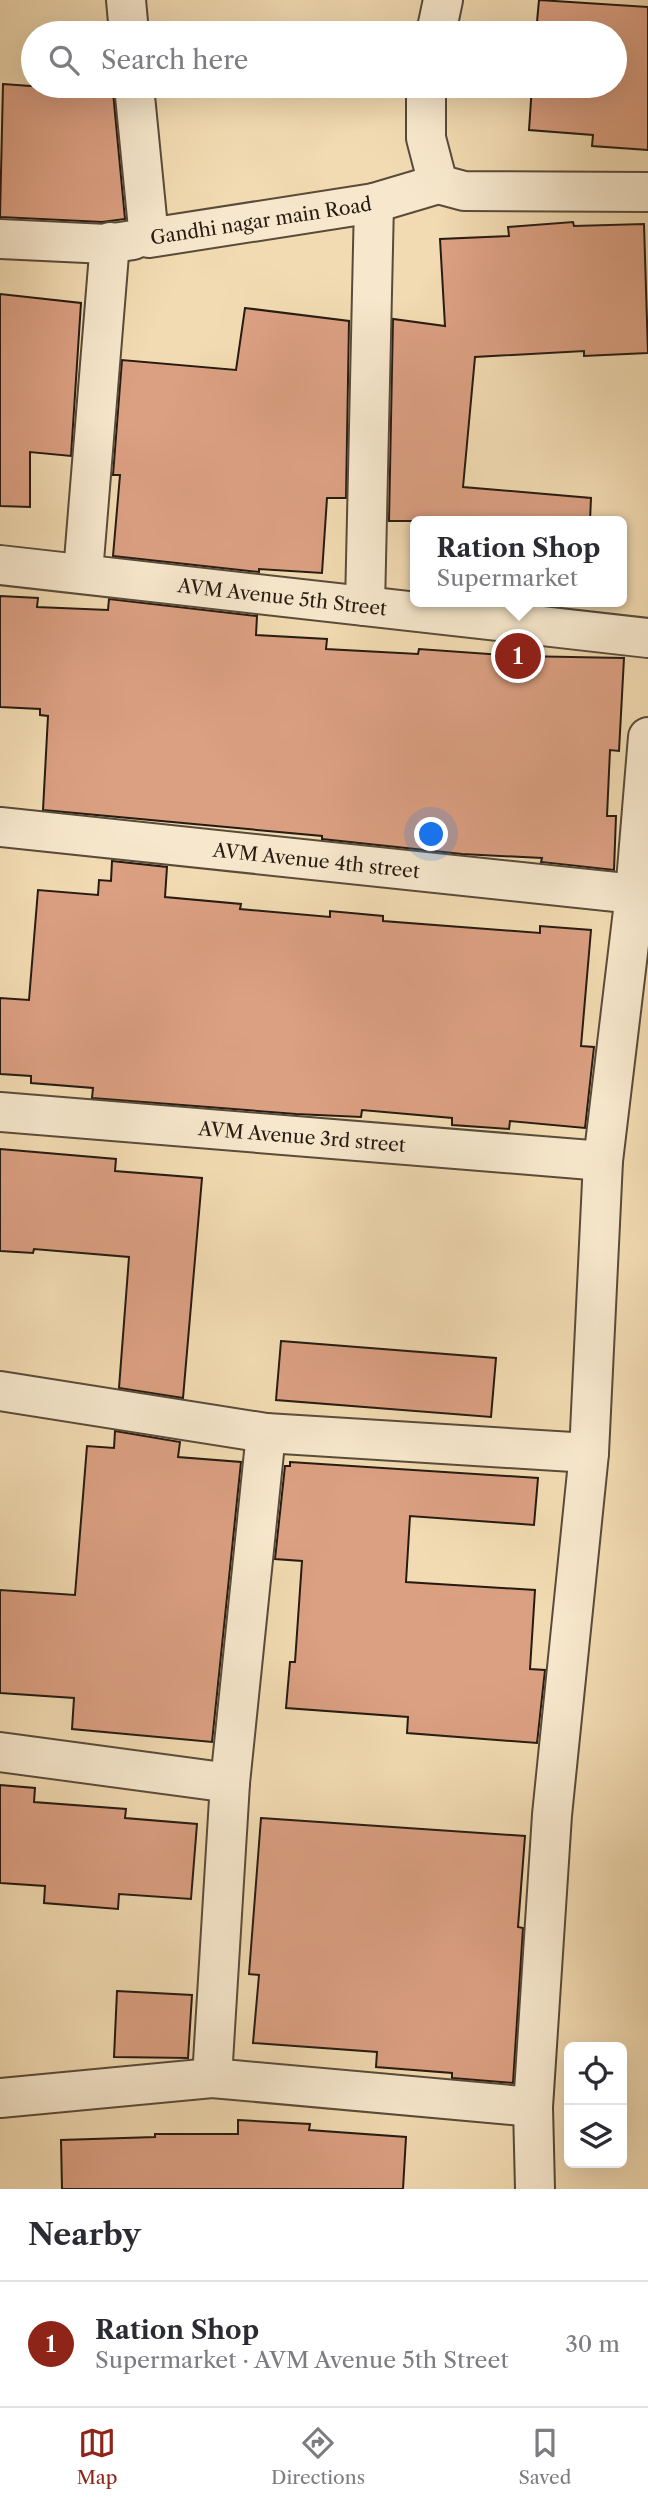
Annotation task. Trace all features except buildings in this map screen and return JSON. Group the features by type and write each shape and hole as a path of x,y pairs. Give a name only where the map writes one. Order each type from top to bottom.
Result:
{"street":[{"path":"126,0 128,21"},
{"path":"439,21 443,0"},
{"name":"Gandhi nagar main Road","path":"135,98 149,238 374,203 438,184"},
{"path":"426,98 426,138 438,184 464,191 648,192"},
{"path":"365,606 374,203"},
{"path":"0,239 110,242 149,238"},
{"path":"83,573 110,242"},
{"name":"AVM Avenue 5th Street","path":"0,565 648,638"},
{"path":"535,2189 533,2107 552,1815 589,1453 603,1161 635,894 648,737"},
{"name":"AVM Avenue 4th street","path":"0,827 635,894"},
{"name":"AVM Avenue 3rd street","path":"0,1112 603,1161"},
{"path":"0,1391 266,1433 589,1453"},
{"path":"212,2078 230,1783 266,1433"},
{"path":"0,1752 230,1783"},
{"path":"0,2098 212,2078 533,2107"}],"place":[{"name":"Ration Shop","path":"518,656"}]}
